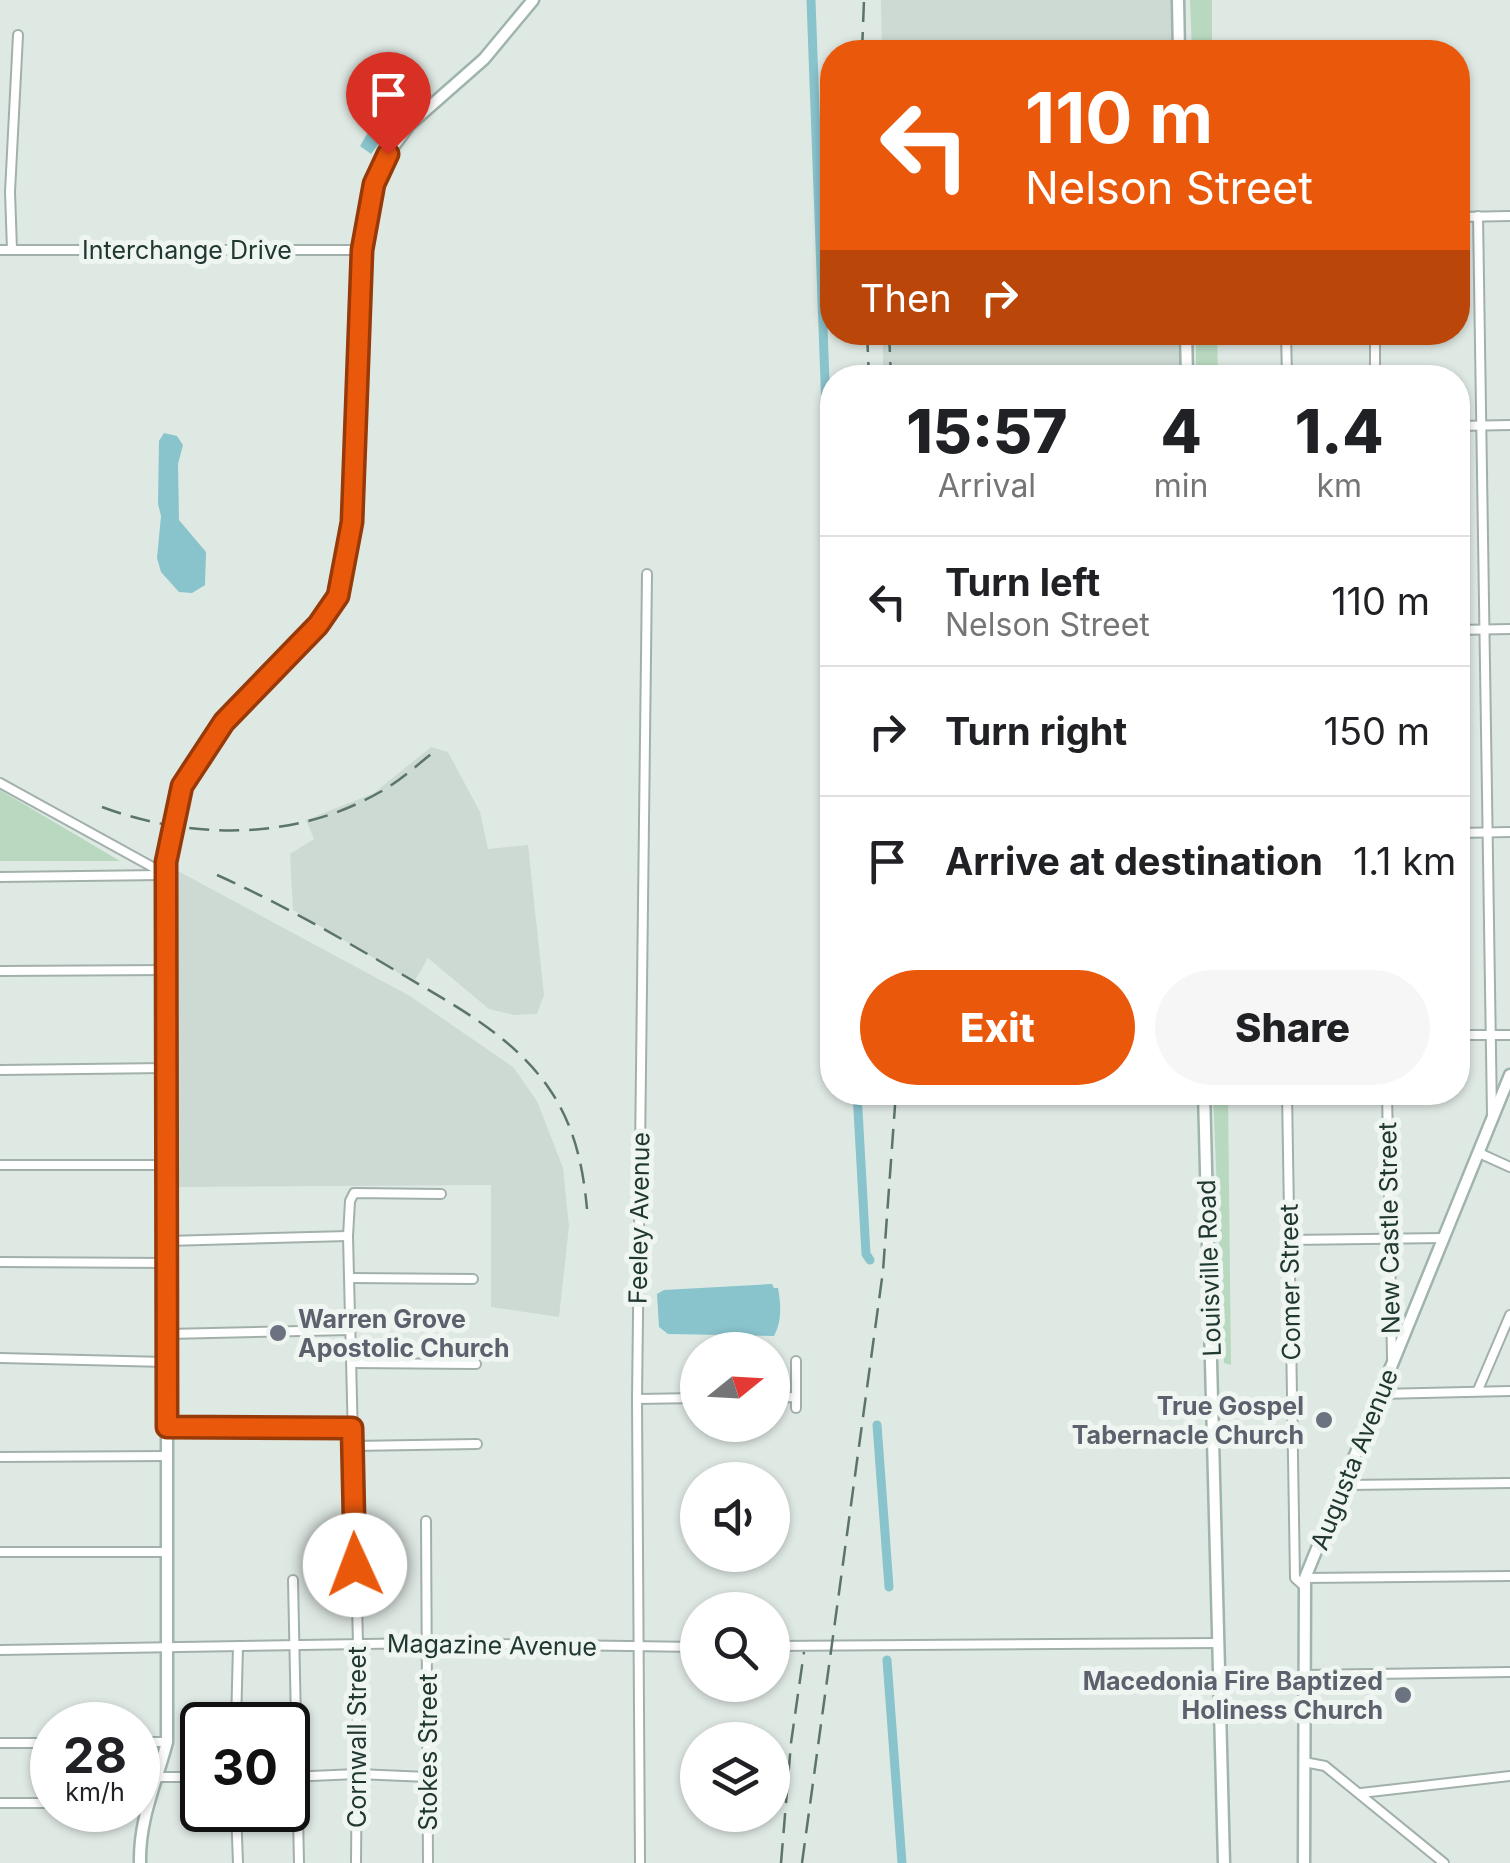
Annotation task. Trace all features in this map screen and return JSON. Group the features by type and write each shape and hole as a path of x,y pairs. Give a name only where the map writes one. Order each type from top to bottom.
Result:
{"main road":[{"path":"160,1770 168,1742 166,862 182,786 224,722 318,625 338,596 352,522 362,250 374,184 388,154 409,125 484,59 532,0"},
{"path":"1178,0 1179,40"},
{"name":"Augusta Avenue","path":"1304,1863 1305,1583 1510,1076"},
{"name":"Louisville Road","path":"1204,1105 1224,1863"},
{"path":"139,1832 140,1863"}],"street":[{"path":"12,250 10,192 18,36"},
{"path":"1470,216 1510,216"},
{"path":"1478,216 1492,1120"},
{"name":"Interchange Drive","path":"0,250 362,250"},
{"path":"1470,425 1510,425"},
{"name":"Feeley Avenue","path":"640,1863 637,1399 647,574"},
{"path":"1470,630 1510,629"},
{"path":"0,784 167,875"},
{"path":"1470,832 1510,832"},
{"path":"0,877 167,875"},
{"path":"0,971 168,970"},
{"path":"1470,1035 1510,1034"},
{"path":"0,1070 166,1068"},
{"name":"Comer Street","path":"1287,1105 1295,1578 1305,1583"},
{"name":"New Castle Street","path":"1386,1105 1392,1362"},
{"path":"1479,1153 1510,1167"},
{"path":"0,1165 165,1164"},
{"name":"Cornwall Street","path":"356,1863 358,1644 350,1201 354,1193 440,1194"},
{"path":"167,1241 348,1236"},
{"path":"1289,1240 1444,1238"},
{"path":"0,1262 167,1262"},
{"path":"351,1278 473,1279"},
{"path":"1478,1390 1510,1316"},
{"path":"167,1334 350,1330"},
{"path":"0,1358 166,1362"},
{"path":"796,1361 796,1408"},
{"path":"352,1362 476,1364"},
{"path":"1380,1394 1510,1391"},
{"path":"637,1399 680,1398"},
{"path":"790,1398 796,1398"},
{"path":"167,1427 352,1428"},
{"path":"352,1446 477,1444"},
{"path":"0,1456 167,1456"},
{"path":"1346,1484 1510,1483"},
{"name":"Stokes Street","path":"426,1521 428,1863"},
{"path":"0,1552 168,1552"},
{"path":"1305,1583 1510,1576"},
{"path":"294,1580 296,1702"},
{"name":"Magazine Avenue","path":"0,1650 427,1643 680,1647"},
{"path":"790,1646 1219,1643"},
{"path":"237,1702 238,1646"},
{"path":"1303,1675 1510,1672"},
{"path":"160,1742 168,1742"},
{"path":"0,1743 30,1743"},
{"path":"1304,1762 1325,1766 1444,1863"},
{"path":"310,1776 428,1777"},
{"path":"1361,1793 1510,1776"},
{"path":"0,1803 30,1803"},
{"path":"237,1832 238,1863"},
{"path":"298,1832 298,1863"}],"shaded area":[{"path":"881,0 1178,0 1179,40 882,40"},
{"path":"883,345 1186,345 1187,365 883,365"},
{"path":"431,747 448,752 480,812 488,849 528,845 544,995 537,1014 514,1015 489,1009 428,958 414,982 293,910 290,854 314,839 306,820 374,793"},
{"path":"178,871 410,996 513,1067 537,1101 563,1168 569,1226 559,1317 491,1307 491,1185 178,1187"}],"green space":[{"path":"1190,0 1212,0 1212,40 1192,40"},
{"path":"1196,345 1217,345 1218,365 1196,365"},
{"path":"0,790 120,861 0,861"},
{"path":"1213,1105 1228,1105 1231,1365 1224,1363"}],"water":[{"path":"415,83 420,89 371,154 360,146 367,134"},
{"path":"164,433 177,436 183,445 178,464 179,520 206,552 205,585 192,593 179,592 161,572 157,558 161,516 159,441"},
{"path":"772,1284 778,1288 780,1306 775,1332 668,1334 659,1327 657,1294 664,1290"}],"waterway":[{"path":"811,0 820,245"},
{"path":"824,345 824,365"},
{"path":"858,1105 866,1254 870,1260"},
{"path":"877,1425 889,1587"},
{"path":"887,1660 902,1863"}],"railway":[{"path":"862,40 864,0"},
{"path":"868,345 868,365"},
{"path":"890,345 890,365"},
{"path":"102,807 136,818 207,830 278,827 347,808 387,788 435,751"},
{"path":"217,875 309,921 439,996 517,1052 548,1087 571,1130 587,1209"},
{"path":"802,1863 883,1271 895,1105"},
{"path":"781,1863 791,1743 804,1652"}],"place":[{"name":"Warren Grove Apostolic Church","path":"278,1333"},
{"name":"True Gospel Tabernacle Church","path":"1324,1420"},
{"name":"Macedonia Fire Baptized Holiness Church","path":"1403,1695"}],"route":[{"path":"355,1565 352,1428 167,1427 166,862 182,786 224,722 318,625 338,596 352,522 362,250 374,184 388,154"}]}
